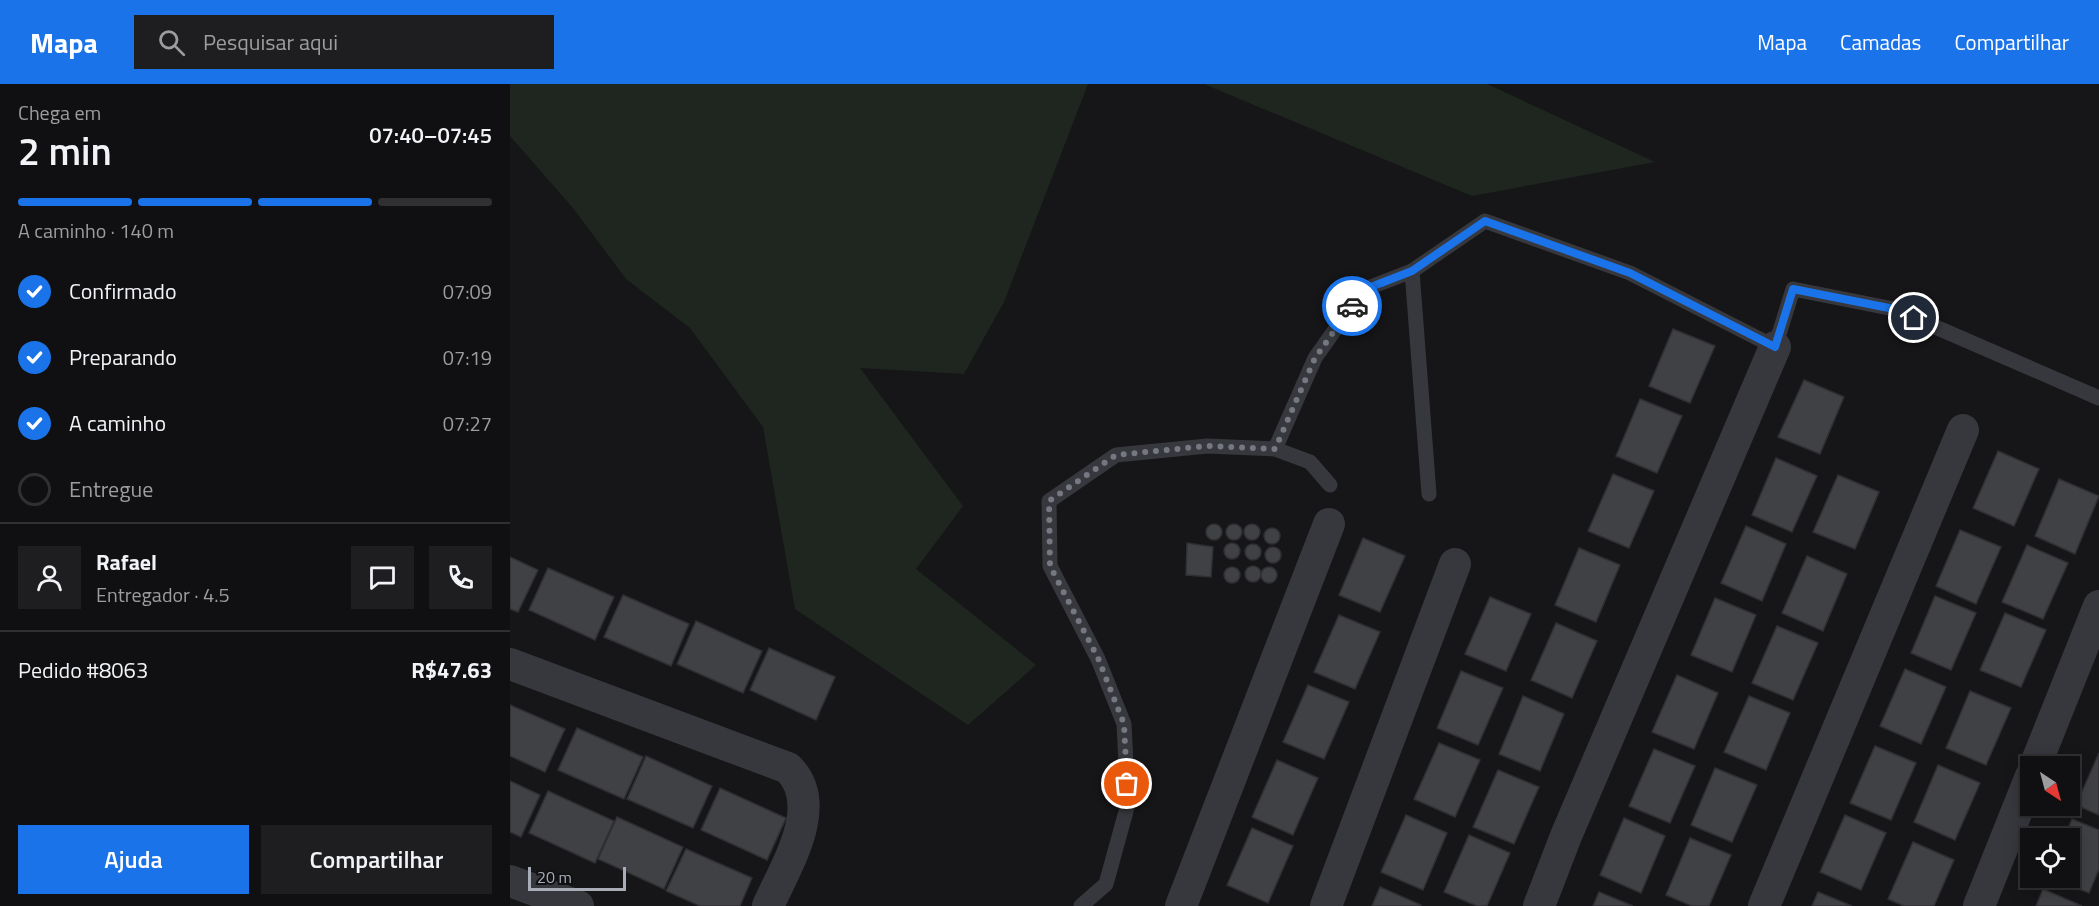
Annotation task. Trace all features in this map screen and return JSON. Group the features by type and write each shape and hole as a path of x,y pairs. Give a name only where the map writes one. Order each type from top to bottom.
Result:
{"street":[{"path":"1539,906 1566,836 1775,347"},
{"path":"1764,906 1963,430"},
{"path":"1181,906 1329,524"},
{"path":"1326,906 1455,564"},
{"path":"2039,756 2099,606"},
{"path":"510,664 788,768 800,780 805,801 794,846 768,906"},
{"path":"1979,906 2020,804"},
{"path":"510,881 561,903"}],"lane":[{"path":"1275,449 1315,358 1363,290 1412,271 1485,221 1630,273 1775,347 1793,289 1894,309 2099,399"},
{"path":"1412,271 1429,494"},
{"path":"1082,906 1106,884 1128,804 1124,724 1098,658 1050,566 1049,501 1116,455 1207,446 1275,449 1310,462 1330,486"}],"shaded area":[{"path":"510,84 1088,84 1004,302 964,374 860,368 963,506 916,569 1036,665 968,725 795,609 763,427 690,328 626,279 573,208 510,136"},
{"path":"1204,84 1487,84 1655,162 1472,196"}],"building":[{"path":"1673,329 1715,346 1690,403 1649,386"},
{"path":"1804,380 1844,397 1820,454 1778,437"},
{"path":"1640,399 1682,416 1657,473 1616,456"},
{"path":"1998,451 2039,469 2014,526 1973,508"},
{"path":"1776,458 1817,476 1792,532 1752,515"},
{"path":"1613,474 1654,491 1629,548 1588,531"},
{"path":"1838,475 1879,492 1855,549 1813,532"},
{"path":"2059,479 2099,496 2075,554 2035,536"},
{"path":"1214,524 1222,532 1214,540 1206,532"},
{"path":"1234,524 1242,532 1234,540 1226,532"},
{"path":"1252,524 1260,532 1252,540 1244,532"},
{"path":"1746,526 1786,544 1762,601 1721,583"},
{"path":"1272,528 1280,536 1272,544 1264,536"},
{"path":"1960,530 2001,547 1976,604 1936,586"},
{"path":"1363,538 1405,556 1380,612 1339,595"},
{"path":"1187,543 1213,547 1211,577 1186,575"},
{"path":"1232,543 1240,551 1232,559 1224,551"},
{"path":"1253,544 1261,552 1253,560 1245,552"},
{"path":"2027,545 2068,563 2043,619 2002,602"},
{"path":"1273,547 1281,555 1273,563 1265,555"},
{"path":"1579,548 1620,565 1596,622 1555,605"},
{"path":"1807,556 1847,574 1823,631 1782,613"},
{"path":"510,557 538,570 518,612 510,609"},
{"path":"1253,566 1261,574 1253,582 1245,574"},
{"path":"1232,567 1240,575 1232,583 1224,575"},
{"path":"1269,567 1277,575 1269,583 1261,575"},
{"path":"548,568 614,597 595,640 529,610"},
{"path":"623,595 689,624 671,666 604,637"},
{"path":"1935,596 1976,613 1951,670 1911,653"},
{"path":"1490,597 1531,614 1506,671 1465,654"},
{"path":"1715,598 1756,615 1732,672 1691,655"},
{"path":"2005,613 2046,630 2021,687 1980,670"},
{"path":"1339,615 1380,632 1355,689 1314,672"},
{"path":"696,621 762,651 743,693 677,664"},
{"path":"1556,623 1597,641 1572,698 1531,680"},
{"path":"1777,626 1818,643 1793,700 1752,683"},
{"path":"769,648 835,677 816,720 750,690"},
{"path":"1905,669 1946,687 1921,744 1880,726"},
{"path":"1461,671 1503,688 1478,745 1437,728"},
{"path":"1677,675 1718,693 1694,749 1652,732"},
{"path":"1308,685 1349,702 1324,759 1283,742"},
{"path":"1970,691 2011,708 1986,765 1946,748"},
{"path":"1523,696 1564,714 1540,771 1499,754"},
{"path":"1749,696 1790,713 1766,770 1724,752"},
{"path":"510,705 565,729 545,772 510,756"},
{"path":"577,728 643,757 624,799 558,770"},
{"path":"1439,743 1480,760 1455,817 1414,799"},
{"path":"1875,746 1916,763 1891,820 1850,803"},
{"path":"1654,749 1695,766 1670,823 1629,806"},
{"path":"2099,753 2099,815 2080,807 2080,796"},
{"path":"646,756 712,786 693,828 627,799"},
{"path":"1277,760 1318,778 1293,835 1252,817"},
{"path":"1938,765 1980,783 1955,840 1914,822"},
{"path":"1715,768 1757,785 1732,842 1691,825"},
{"path":"1498,770 1539,787 1514,844 1473,827"},
{"path":"510,781 540,795 521,837 510,832"},
{"path":"720,788 786,818 767,860 701,830"},
{"path":"548,791 614,821 595,863 529,833"},
{"path":"1406,815 1447,833 1423,890 1381,872"},
{"path":"1845,815 1886,833 1861,890 1820,872"},
{"path":"617,817 683,847 664,889 598,859"},
{"path":"1624,818 1665,836 1641,893 1600,875"},
{"path":"2072,819 2099,830 2099,869 2089,893 2077,888 2080,888 2080,828 2068,828"},
{"path":"1252,828 1293,846 1268,903 1227,885"},
{"path":"1469,835 1510,853 1487,906 1477,906 1444,892"},
{"path":"1690,838 1731,855 1709,906 1692,906 1666,895"},
{"path":"1913,842 1954,860 1934,906 1904,906 1888,899"},
{"path":"686,849 752,878 740,906 700,906 666,891"},
{"path":"1380,887 1421,905 1372,906"},
{"path":"2043,889 2082,906 2036,906"},
{"path":"1599,892 1633,906 1593,906"},
{"path":"1818,892 1852,906 1812,906"}],"way so far":[{"path":"1127,784 1124,724 1098,658 1050,566 1049,501 1116,455 1207,446 1275,449 1315,358 1352,306"}],"route":[{"path":"1352,306 1363,290 1412,271 1485,221 1630,273 1775,347 1793,289 1894,309 1914,318"}]}
